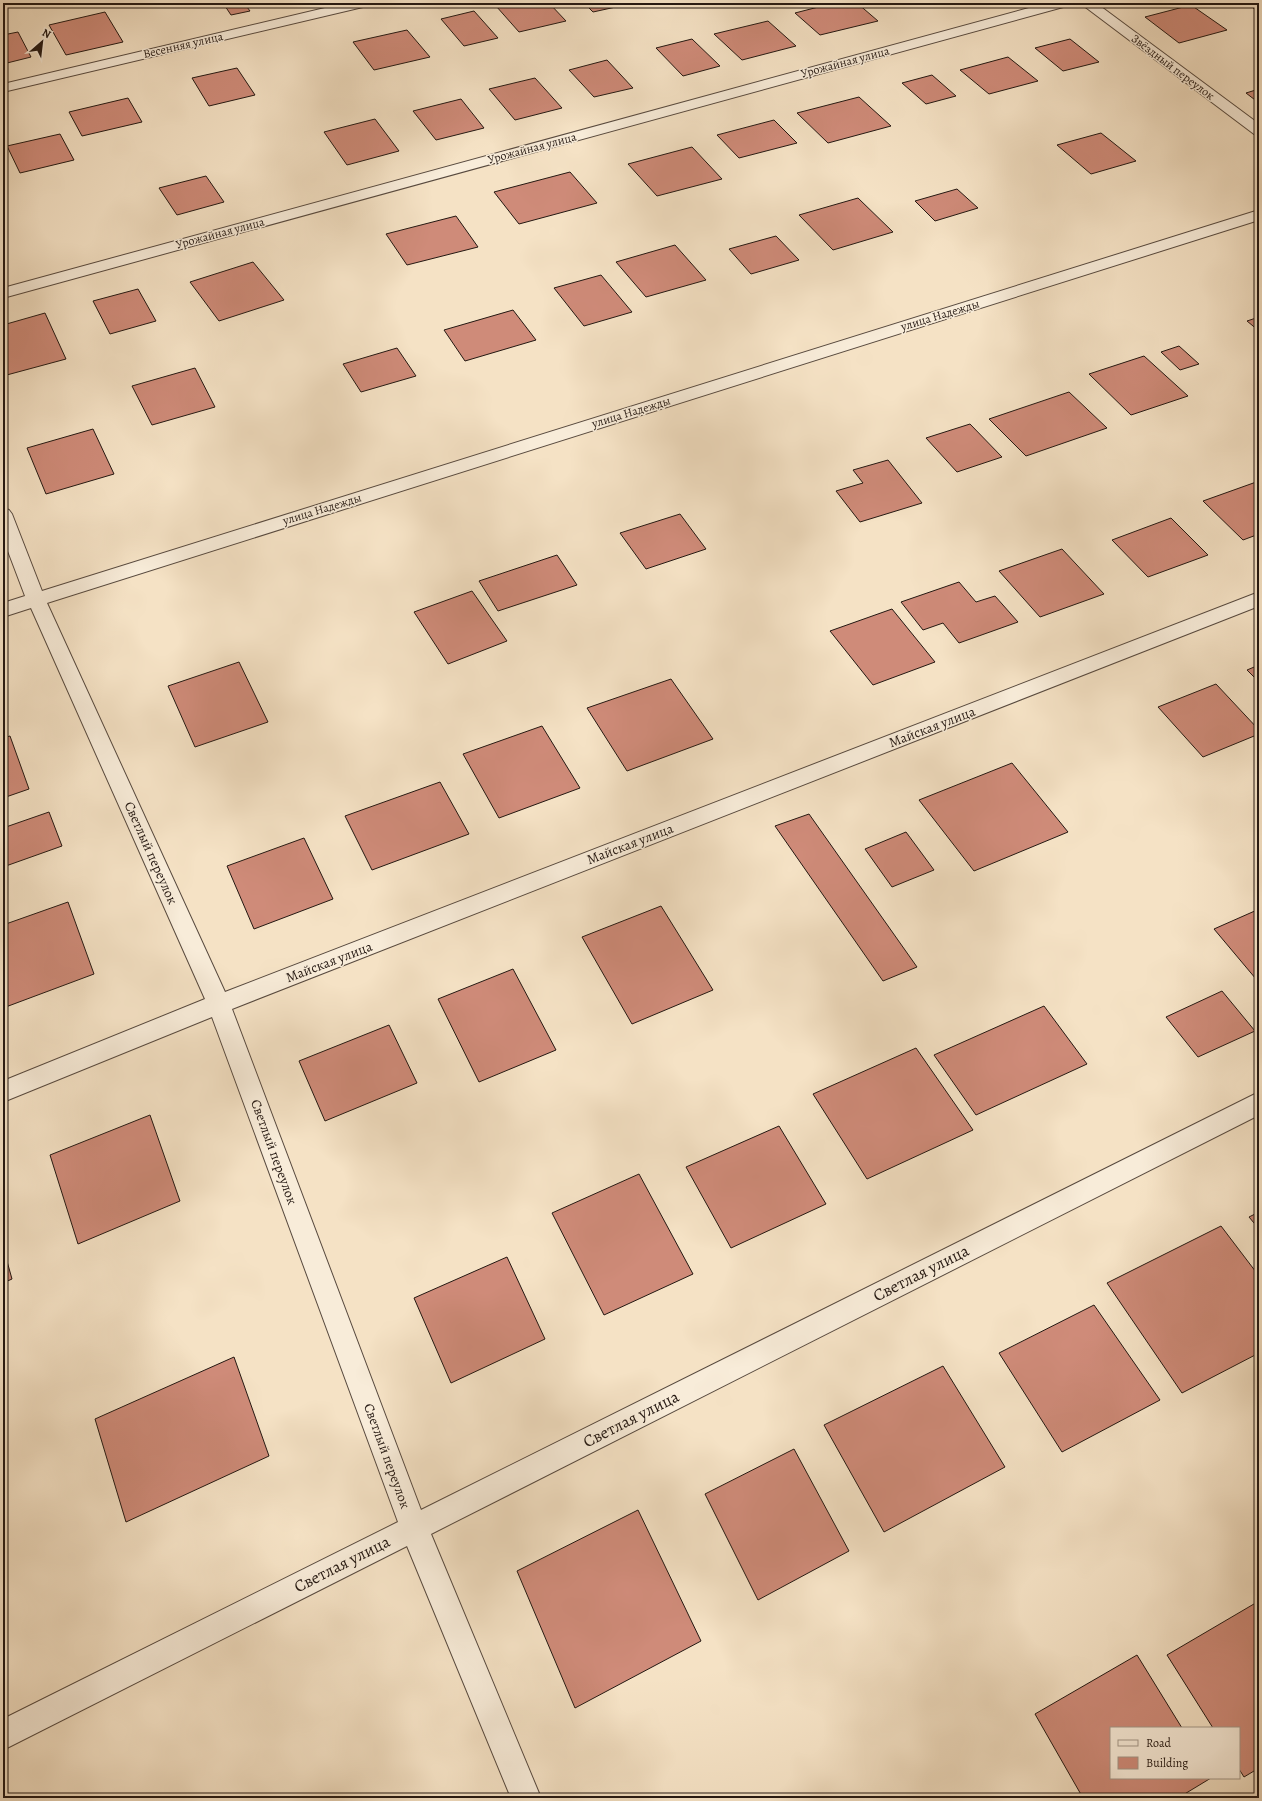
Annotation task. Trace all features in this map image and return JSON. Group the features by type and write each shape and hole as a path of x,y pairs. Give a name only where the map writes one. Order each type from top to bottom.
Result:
{"street":[{"name":"Весенняя улица","path":"3,88 363,3"},
{"name":"Урожайная улица","path":"3,293 1062,3"},
{"name":"Звёздный переулок","path":"1087,3 1259,131"},
{"name":"улица Надежды","path":"3,610 36,598 1259,215"},
{"name":"Светлый переулок","path":"3,514 36,598 219,1004 414,1528 526,1798"},
{"name":"Майская улица","path":"3,1092 219,1004 1259,599"},
{"name":"Светлая улица","path":"3,1734 1259,1103"}],"building":[{"path":"223,3 244,3 250,11 231,15"},
{"path":"508,3 549,3 566,21 519,32 496,6"},
{"path":"584,3 634,3 593,12"},
{"path":"834,3 857,3 878,21 820,35 795,13"},
{"path":"1246,3 1259,3 1259,12"},
{"path":"1191,5 1227,30 1179,43 1145,17"},
{"path":"474,11 498,38 464,46 441,19"},
{"path":"105,12 123,42 66,55 49,25"},
{"path":"768,21 796,46 742,60 714,34"},
{"path":"407,30 430,57 374,70 353,42"},
{"path":"18,32 31,57 3,64 3,35"},
{"path":"692,39 720,66 683,76 656,48"},
{"path":"1070,39 1099,62 1063,71 1035,48"},
{"path":"1008,57 1038,81 989,94 960,70"},
{"path":"607,60 633,88 594,97 569,70"},
{"path":"237,68 255,95 209,106 192,78"},
{"path":"932,75 956,96 926,104 902,83"},
{"path":"535,78 562,108 515,120 489,89"},
{"path":"1259,89 1259,103 1246,93"},
{"path":"859,97 891,126 828,143 797,113"},
{"path":"128,98 142,122 82,136 69,112"},
{"path":"461,99 484,128 436,140 413,111"},
{"path":"375,119 399,151 347,165 324,132"},
{"path":"774,120 797,143 739,158 717,135"},
{"path":"1101,133 1136,161 1091,174 1057,145"},
{"path":"60,134 74,160 20,173 7,146"},
{"path":"692,147 722,179 657,196 628,164"},
{"path":"570,172 597,203 519,224 494,192"},
{"path":"206,176 224,202 177,215 159,188"},
{"path":"957,189 978,208 935,221 915,201"},
{"path":"858,198 893,232 833,250 799,215"},
{"path":"456,216 478,247 407,265 386,234"},
{"path":"776,236 799,260 751,274 729,249"},
{"path":"675,245 706,280 646,297 616,262"},
{"path":"253,262 284,300 219,321 190,282"},
{"path":"601,275 632,312 584,326 554,288"},
{"path":"138,289 156,321 110,334 93,301"},
{"path":"513,310 536,340 465,361 444,330"},
{"path":"45,313 66,359 3,376 3,325"},
{"path":"1259,317 1259,331 1247,321"},
{"path":"1179,346 1199,364 1180,370 1161,352"},
{"path":"397,348 416,376 361,392 343,364"},
{"path":"1144,356 1188,396 1131,415 1089,374"},
{"path":"195,368 215,407 152,425 132,386"},
{"path":"1069,392 1107,428 1026,456 989,419"},
{"path":"970,424 1002,457 957,472 926,438"},
{"path":"93,429 114,474 46,494 27,448"},
{"path":"888,460 922,503 860,522 836,491 863,483 853,470"},
{"path":"1259,481 1259,534 1243,540 1203,501"},
{"path":"680,514 706,549 646,569 620,533"},
{"path":"1171,518 1208,555 1148,577 1112,540"},
{"path":"1062,549 1104,594 1040,617 999,571"},
{"path":"557,555 577,585 498,611 479,581"},
{"path":"959,582 976,602 995,596 1018,622 959,643 943,623 923,630 901,602"},
{"path":"472,591 507,641 448,664 414,612"},
{"path":"892,609 935,662 873,685 830,631"},
{"path":"239,662 268,722 195,747 168,686"},
{"path":"1259,665 1259,682 1247,670"},
{"path":"671,679 713,739 627,771 587,708"},
{"path":"1216,684 1259,730 1259,734 1203,757 1158,707"},
{"path":"542,726 580,788 499,818 463,754"},
{"path":"10,736 29,789 3,798 3,738"},
{"path":"1012,763 1068,832 974,871 919,800"},
{"path":"440,782 469,834 372,870 345,816"},
{"path":"49,812 62,846 3,867 3,828"},
{"path":"809,814 917,967 883,981 775,826"},
{"path":"906,832 934,870 892,887 865,849"},
{"path":"304,838 333,899 254,929 227,866"},
{"path":"68,902 94,974 3,1008 3,925"},
{"path":"661,906 713,990 632,1024 582,937"},
{"path":"1257,910 1259,912 1259,978 1256,979 1214,929"},
{"path":"513,969 556,1050 479,1082 438,999"},
{"path":"1222,991 1255,1031 1198,1057 1166,1017"},
{"path":"1044,1006 1087,1064 976,1115 934,1055"},
{"path":"389,1025 417,1083 325,1121 299,1061"},
{"path":"916,1048 973,1130 867,1179 813,1094"},
{"path":"150,1115 180,1201 78,1244 50,1155"},
{"path":"779,1126 826,1204 731,1248 686,1167"},
{"path":"639,1174 693,1274 604,1315 552,1213"},
{"path":"1259,1212 1259,1229 1249,1217"},
{"path":"1221,1226 1259,1276 1259,1353 1182,1393 1107,1283"},
{"path":"3,1247 12,1279 3,1283"},
{"path":"507,1257 545,1339 451,1383 414,1298"},
{"path":"1094,1305 1160,1400 1062,1452 999,1353"},
{"path":"234,1357 269,1456 126,1522 95,1419"},
{"path":"943,1366 1005,1467 884,1532 824,1425"},
{"path":"794,1449 849,1551 758,1600 705,1494"},
{"path":"638,1510 701,1641 575,1708 517,1571"},
{"path":"1259,1601 1259,1768 1244,1777 1240,1771 1240,1727 1212,1727 1167,1655"},
{"path":"1137,1655 1181,1727 1110,1727 1110,1779 1209,1779 1178,1798 1083,1798 1035,1714"}]}
